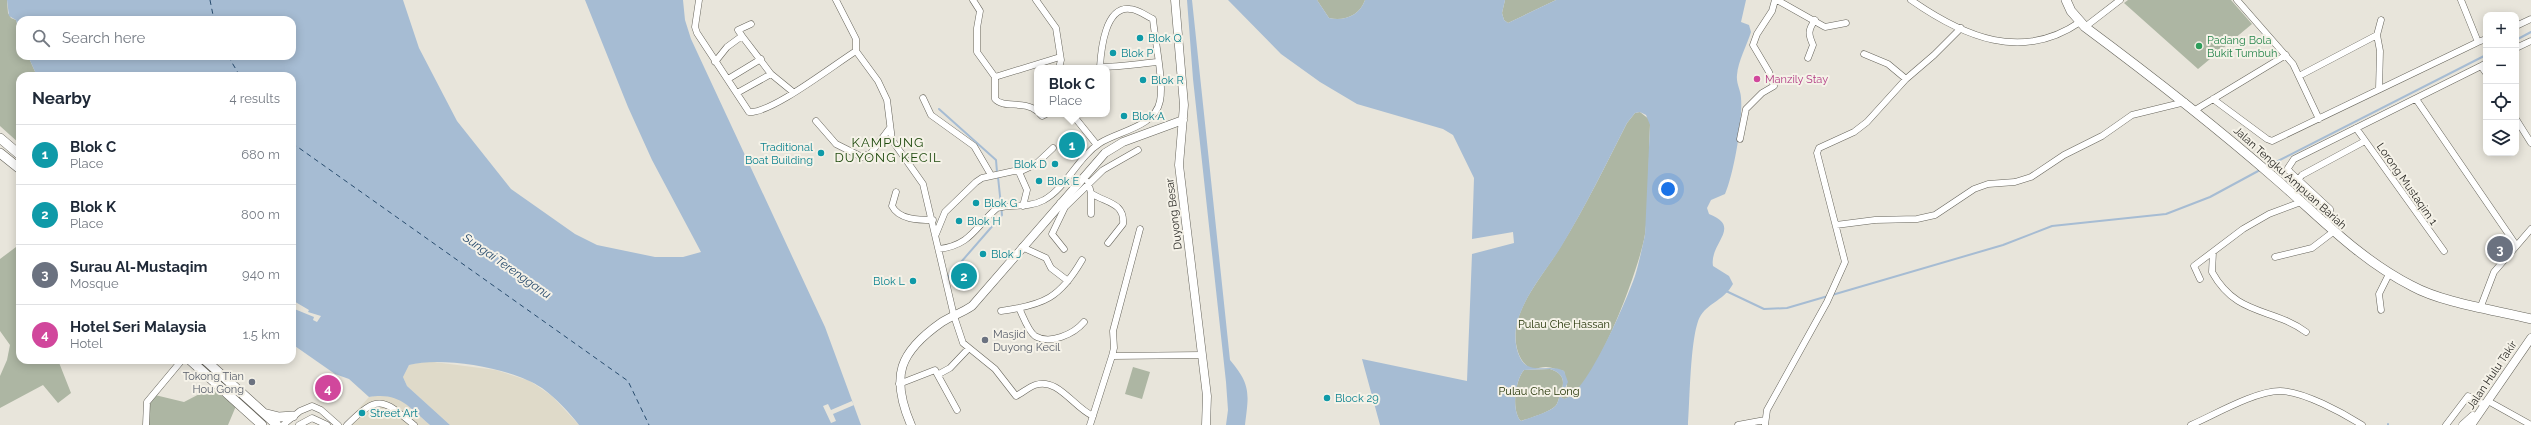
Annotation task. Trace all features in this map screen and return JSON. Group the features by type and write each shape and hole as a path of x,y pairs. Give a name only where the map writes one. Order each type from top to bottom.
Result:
{"main road":[{"name":"Jalan Tengku Ampuan Bariah","path":"2066,0 2083,24 2195,110 2278,181 2333,232 2389,274 2426,293 2531,319"},
{"path":"0,138 16,151"},
{"path":"0,153 16,166"},
{"path":"194,364 261,424"},
{"path":"209,364 278,425"},
{"path":"264,413 279,417 293,416"}],"street":[{"path":"699,0 695,27 705,48 728,79 746,110 752,113 793,92 856,51"},
{"path":"836,0 856,38 856,51 885,94 889,108 889,129 892,140 922,180 933,220 954,316 963,343 995,369 1016,396 1035,385 1056,386 1078,407 1093,416"},
{"path":"973,0 980,12 977,28 977,52 995,77 994,96 997,102 1027,105 1034,109"},
{"path":"1036,0 1056,28 1060,65"},
{"name":"Duyong Besar","path":"1175,0 1183,86 1183,120 1179,165 1207,396 1206,425"},
{"path":"1740,139 1746,109 1762,93 1774,86 1769,72 1753,45 1757,34 1772,11 1776,0 1827,27 1846,23"},
{"path":"1910,0 1926,11 1961,28 1991,40 2015,44 2034,43 2063,34 2083,24 2120,0"},
{"path":"2237,0 2286,55 2299,76 2319,119"},
{"path":"2461,0 2478,42"},
{"path":"939,249 950,248 966,241 1001,208 1022,206 1046,199 1097,145 1135,127 1153,115 1160,102 1158,62 1153,19 1134,9 1123,9 1118,12 1106,30 1100,65"},
{"path":"2519,25 2531,19"},
{"path":"1808,58 1813,48 1809,28 1815,20"},
{"path":"2379,89 2380,51 2377,35 2381,20"},
{"path":"751,24 738,30 771,74 793,92"},
{"path":"1738,425 1765,423 1767,410 1844,270 1845,257 1817,153 1818,148 1854,132 1867,122 1906,79 1934,55 1961,28"},
{"path":"2299,76 2377,35"},
{"path":"715,62 727,47 742,36"},
{"path":"2213,99 2267,139 2272,141 2483,40"},
{"path":"2519,47 2531,41"},
{"path":"1864,54 1888,64 1906,79"},
{"path":"2195,110 2286,55"},
{"path":"995,77 1060,57"},
{"path":"728,79 761,59"},
{"path":"1110,67 1124,68 1129,64 1158,62"},
{"path":"2325,224 2331,218 2330,209 2298,180 2288,168 2294,159 2483,64"},
{"path":"737,93 771,74"},
{"path":"923,98 931,116 974,146 992,175"},
{"path":"2416,98 2516,245"},
{"path":"1836,225 1875,220 1917,219 1935,215 1974,189 1988,184 2015,182 2031,177 2064,155 2102,136 2132,115 2185,102"},
{"path":"1074,117 1097,145"},
{"path":"1064,249 1052,234 1063,205 1086,175 1113,147 1138,136 1183,120"},
{"path":"816,121 836,144 862,157 871,153 889,129"},
{"path":"2519,125 2531,143"},
{"path":"1135,127 1138,136"},
{"name":"Lorong Mustaqim 1","path":"2356,128 2444,251"},
{"path":"2298,180 2302,175 2365,141"},
{"path":"936,234 950,206 976,182 992,175 1019,172 1036,164 1053,148"},
{"path":"911,425 899,384 901,365 910,350 942,322 972,306 1022,247 1063,205 1104,170 1138,150"},
{"path":"1019,172 1027,190 1022,206"},
{"path":"1086,175 1091,193 1091,214"},
{"path":"896,192 892,206 898,212 912,219 933,220"},
{"path":"1091,193 1116,204 1122,212 1123,224 1108,243"},
{"path":"2200,278 2194,266 2248,226 2301,202"},
{"path":"1090,425 1112,356 1114,348 1113,331 1140,229"},
{"path":"2481,306 2494,272 2531,229"},
{"path":"2275,257 2312,248 2333,232"},
{"path":"1022,247 1046,258 1051,268 1068,281"},
{"path":"2213,252 2212,272 2232,297 2245,306 2296,325 2306,332"},
{"path":"1001,311 1019,308 1052,297 1068,281 1082,260"},
{"path":"2381,310 2379,294 2389,274"},
{"path":"1019,308 1032,332 1037,337 1051,338 1068,335 1078,330 1084,322"},
{"name":"Jalan Hulu Takir","path":"2471,425 2531,338"},
{"path":"939,374 950,368 969,348"},
{"path":"1112,356 1202,355"},
{"path":"146,425 147,402 179,364"},
{"path":"899,384 932,369 939,374 944,390 958,410"},
{"path":"2191,425 2251,398 2279,391 2297,395 2323,405 2362,425"},
{"path":"2446,425 2468,396 2487,403 2531,425"},
{"path":"347,425 373,404 379,403 389,405 414,425"},
{"path":"283,425 306,407 312,406 321,410 338,425"},
{"path":"2463,425 2479,412"},
{"path":"300,425 312,418 327,425"}],"shaded area":[{"path":"426,361 496,370 530,381 552,396 579,425 450,425 407,386 403,377 409,365"},
{"path":"383,394 398,397 430,425 344,425 369,397"}],"green space":[{"path":"0,0 7,0 8,13 11,18 16,20 16,60 30,60 35,72 16,72 16,140 0,126"},
{"path":"1317,0 1365,0 1359,10 1351,16 1335,19 1329,18"},
{"path":"1505,0 1556,0 1508,23 1504,20 1502,13"},
{"name":"Padang Bola Bukit Tumbuh","path":"2128,0 2231,0 2252,24 2198,69 2124,3"},
{"name":"Pulau Che Hassan","path":"1640,112 1650,120 1648,207 1642,250 1614,326 1601,353 1588,376 1576,392 1564,399 1561,397 1567,386 1564,371 1548,367 1536,369 1531,368 1522,361 1516,345 1517,322 1530,292 1579,216 1627,123 1635,113"},
{"path":"16,247 16,364 60,364 71,393 58,403 43,385 0,408 0,376 7,360 10,345 0,331 0,259"},
{"path":"1133,367 1150,372 1142,399 1125,394"},
{"name":"Pulau Che Long","path":"1550,369 1559,373 1563,382 1557,404 1555,407 1537,416 1521,421 1516,410 1515,396 1518,381 1521,375 1524,370"},
{"path":"211,388 236,406 228,425 148,425 148,406 155,395 184,402"}],"water":[{"name":"Sungai Terengganu","path":"7,0 403,0 419,48 457,121 511,189 575,234 597,245 655,257 683,257 701,252 652,160 628,107 585,0 683,0 685,20 691,39 825,327 861,425 579,425 567,410 552,396 542,388 529,381 496,370 458,363 440,362 409,365 403,377 407,386 450,425 430,425 409,406 396,399 379,396 369,397 349,379 335,374 296,347 296,72 35,72 30,60 296,60 296,16 16,16 16,20 9,16"},
{"path":"1187,0 1192,0 1230,360 1242,376 1248,397 1245,425 1226,425 1228,410 1226,382 1193,79"},
{"path":"1228,0 1317,0 1329,18 1340,19 1351,16 1359,10 1365,0 1505,0 1502,13 1504,20 1508,23 1556,0 1746,0 1741,22 1749,25 1751,32 1737,75 1741,95 1741,119 1735,161 1725,194 1711,200 1707,208 1709,214 1719,219 1723,224 1724,230 1715,250 1713,266 1729,276 1733,284 1725,294 1701,315 1697,323 1691,367 1688,425 1380,425 1362,359 1467,381 1472,254 1514,243 1513,232 1472,239 1474,178 1453,135 1443,129 1357,104 1320,82 1281,54","holes":["1640,112 1646,115 1650,125 1645,235 1639,261 1624,304 1605,345 1583,382 1573,394 1564,399 1561,397 1568,382 1564,371 1553,368 1531,367 1522,361 1516,342 1517,323 1530,293 1570,232 1596,185 1627,123 1635,113","1550,369 1559,373 1563,382 1557,404 1555,407 1546,412 1521,421 1518,416 1515,403 1516,388 1521,375 1524,370"]}],"pier":[{"path":"296,302 309,310 308,312 321,316 317,322 313,320 314,317 296,310"},
{"path":"852,401 854,405 833,414 836,421 831,423 823,406 828,404 831,410"}],"waterway":[{"path":"2519,38 2531,32"},
{"path":"2266,167 2483,57"},
{"path":"939,109 996,160 997,172"},
{"path":"1832,295 2003,245 2052,226 2166,214 2210,197 2260,170"},
{"path":"948,277 1002,215 998,177"},
{"path":"1726,291 1764,309 1787,308 1828,296"}],"ferry route":[{"path":"210,0 213,16"},
{"path":"230,60 238,72"},
{"path":"296,146 628,381 649,425"}],"place":[{"name":"Blok Q","path":"1140,38"},
{"name":"Padang Bola Bukit Tumbuh","path":"2199,46"},
{"name":"Blok P","path":"1113,53"},
{"name":"Manzily Stay","path":"1757,79"},
{"name":"Blok R","path":"1143,80"},
{"name":"Blok A","path":"1124,116"},
{"name":"Blok C","path":"1072,145"},
{"name":"Traditional Boat Building","path":"821,153"},
{"name":"Blok D","path":"1055,164"},
{"name":"Blok E","path":"1039,181"},
{"name":"Blok G","path":"976,203"},
{"name":"Blok H","path":"959,221"},
{"name":"Surau Al-Mustaqim","path":"2500,249"},
{"name":"Blok J","path":"983,254"},
{"name":"Blok K","path":"964,276"},
{"name":"Blok L","path":"913,281"},
{"name":"Masjid Duyong Kecil","path":"985,340"},
{"name":"Tokong Tian Hou Gong","path":"252,382"},
{"name":"Hotel Seri Malaysia","path":"328,388"},
{"name":"Block 29","path":"1327,398"},
{"name":"Street Art","path":"362,413"}],"district":[{"name":"KAMPUNG DUYONG KECIL","path":"888,150"}]}
